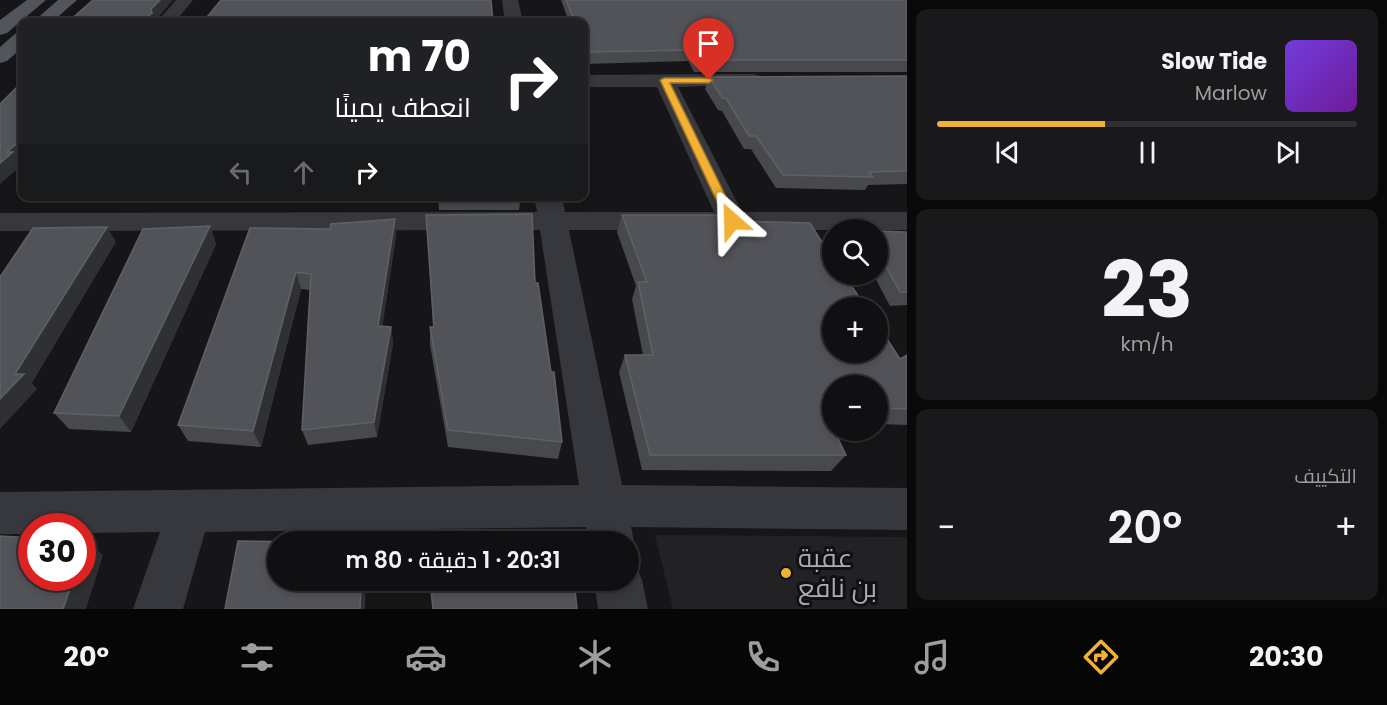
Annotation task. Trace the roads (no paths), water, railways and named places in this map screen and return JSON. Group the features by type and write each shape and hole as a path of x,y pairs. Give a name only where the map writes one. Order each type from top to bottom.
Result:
{"main road":[{"path":"0,29 38,0"},
{"path":"47,18 69,0"},
{"path":"0,57 18,41"}],"street":[{"path":"169,18 185,0"},
{"path":"510,0 513,18"},
{"path":"664,80 732,221"},
{"path":"588,81 768,80"},
{"path":"0,222 18,200"},
{"path":"550,209 608,524"},
{"path":"0,222 550,209 732,221 907,221"},
{"path":"0,513 189,511 608,524 907,509"},
{"path":"158,609 189,511"},
{"path":"620,591 623,609"}],"place":[{"name":"عقبة بن نافع","path":"786,573"}]}
